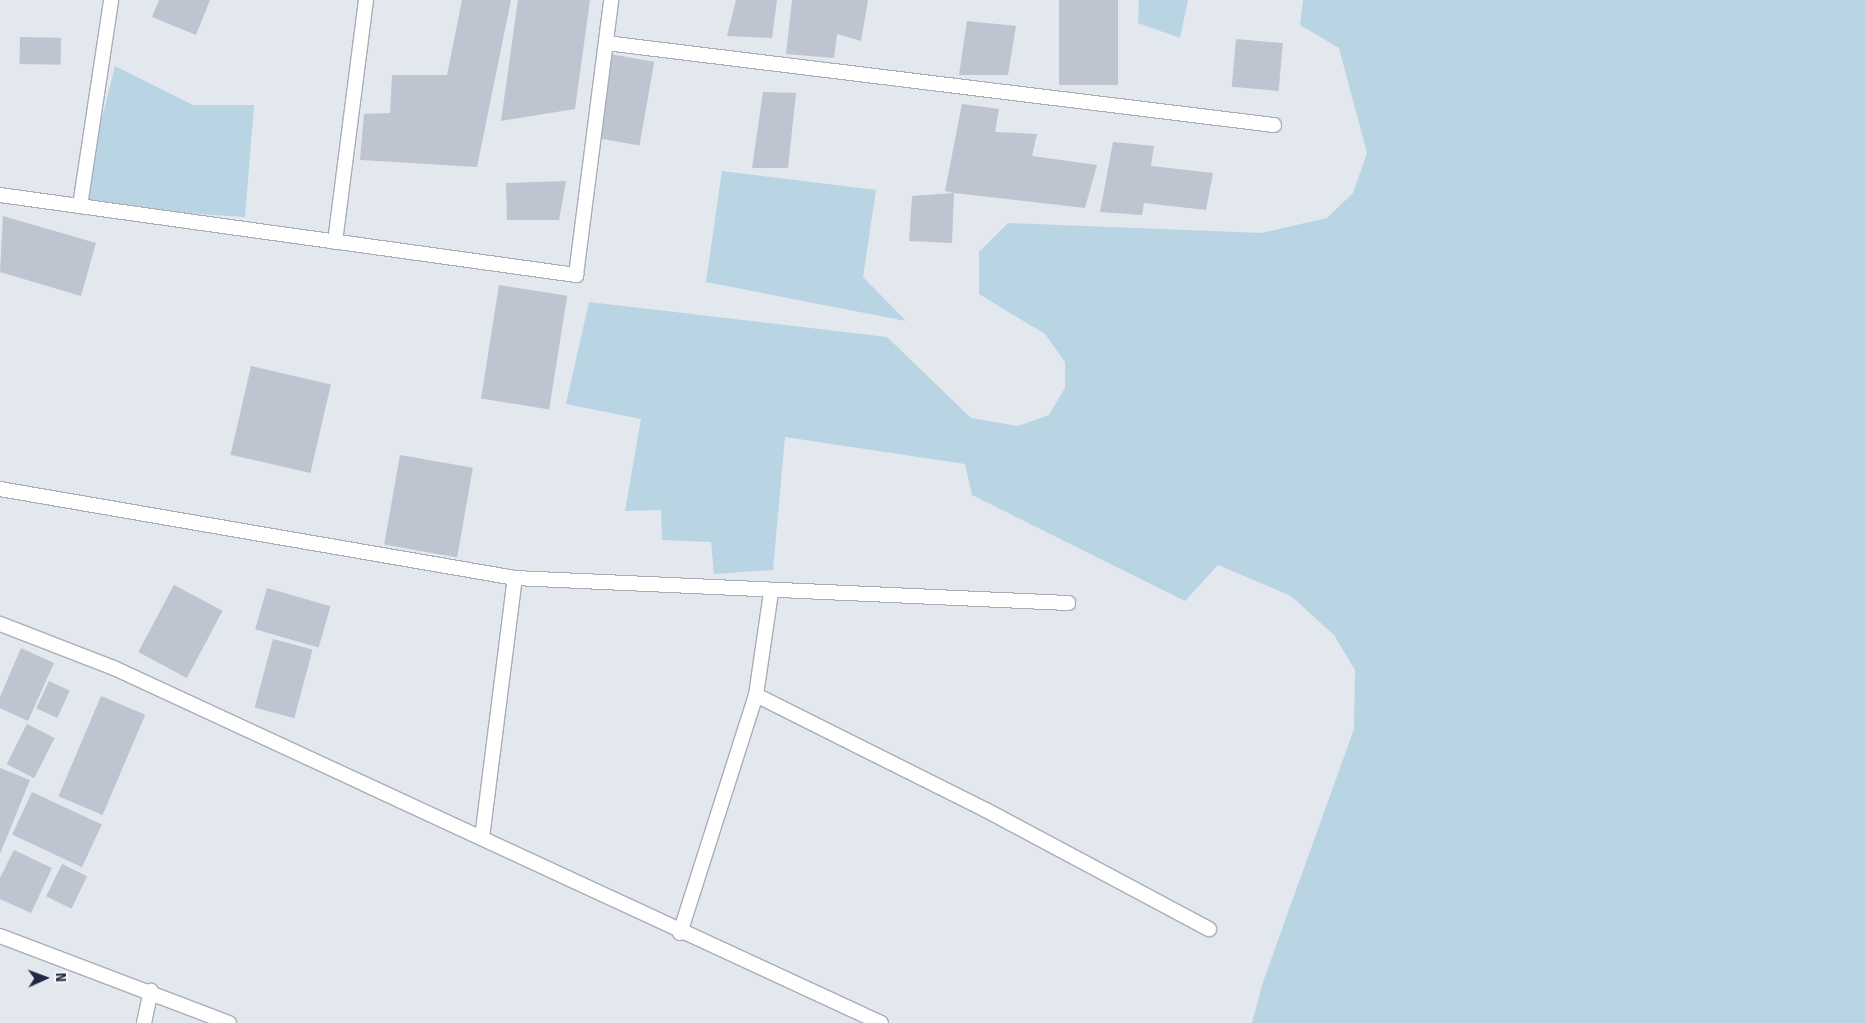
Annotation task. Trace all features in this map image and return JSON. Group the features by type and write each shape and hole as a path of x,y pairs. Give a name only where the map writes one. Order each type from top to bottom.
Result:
{"street":[{"path":"80,206 111,0"},
{"path":"335,242 366,0"},
{"path":"0,195 576,275 611,0"},
{"path":"606,43 1274,125"},
{"path":"0,489 515,578 771,592 1068,604"},
{"path":"482,838 515,578"},
{"path":"680,933 756,695 771,592"},
{"path":"0,624 114,668 482,838 680,933 881,1023"},
{"path":"756,695 986,810 1209,929"},
{"path":"0,936 151,991 230,1023"},
{"path":"144,1023 151,991"}],"shaded area":[{"path":"1139,0 1188,0 1180,38 1138,23"},
{"path":"1303,0 1865,0 1865,1023 1252,1023 1263,982 1354,729 1355,670 1334,635 1291,596 1218,565 1185,601 972,495 965,464 785,437 773,570 714,574 711,542 662,540 661,510 625,511 641,419 566,404 589,302 887,337 971,418 1018,426 1049,415 1065,388 1065,362 1045,334 979,294 979,252 1008,223 1261,233 1327,218 1353,193 1367,153 1339,48 1300,25"},
{"path":"115,66 193,105 254,105 245,217 80,206"},
{"path":"722,171 876,190 863,277 906,321 706,282"}],"building":[{"path":"159,0 210,0 196,35 152,17"},
{"path":"462,0 511,0 477,167 360,160 364,114 390,113 392,75 447,75"},
{"path":"518,0 590,0 575,109 501,121"},
{"path":"736,0 777,0 772,38 727,36"},
{"path":"792,0 868,0 861,41 837,34 834,58 786,54"},
{"path":"1059,0 1118,0 1118,85 1059,85"},
{"path":"967,21 1016,26 1008,75 959,75"},
{"path":"20,37 61,38 61,65 20,64"},
{"path":"1236,39 1283,43 1279,91 1232,87"},
{"path":"604,53 654,62 639,146 589,137"},
{"path":"763,92 796,93 788,168 752,168"},
{"path":"962,104 999,109 995,132 1037,134 1032,156 1097,165 1085,208 945,191"},
{"path":"1113,142 1154,146 1151,166 1213,173 1206,210 1144,203 1142,215 1100,212"},
{"path":"566,181 559,220 507,220 506,183"},
{"path":"954,193 952,243 909,241 912,196"},
{"path":"3,216 96,243 81,296 0,272"},
{"path":"499,285 567,296 549,409 481,399"},
{"path":"251,366 331,384 310,473 231,455"},
{"path":"400,455 473,468 457,557 384,545"},
{"path":"174,585 223,611 187,678 138,652"},
{"path":"267,588 330,606 319,648 255,629"},
{"path":"273,639 313,650 294,718 255,708"},
{"path":"21,648 54,663 28,721 0,708 0,697"},
{"path":"49,681 70,691 57,718 36,708"},
{"path":"101,696 145,715 103,815 58,796"},
{"path":"27,724 55,738 34,778 7,764"},
{"path":"0,768 30,780 0,854"},
{"path":"32,792 102,825 82,867 12,835"},
{"path":"14,850 52,868 31,913 0,899 0,878"},
{"path":"62,864 87,876 71,909 46,896"}]}
